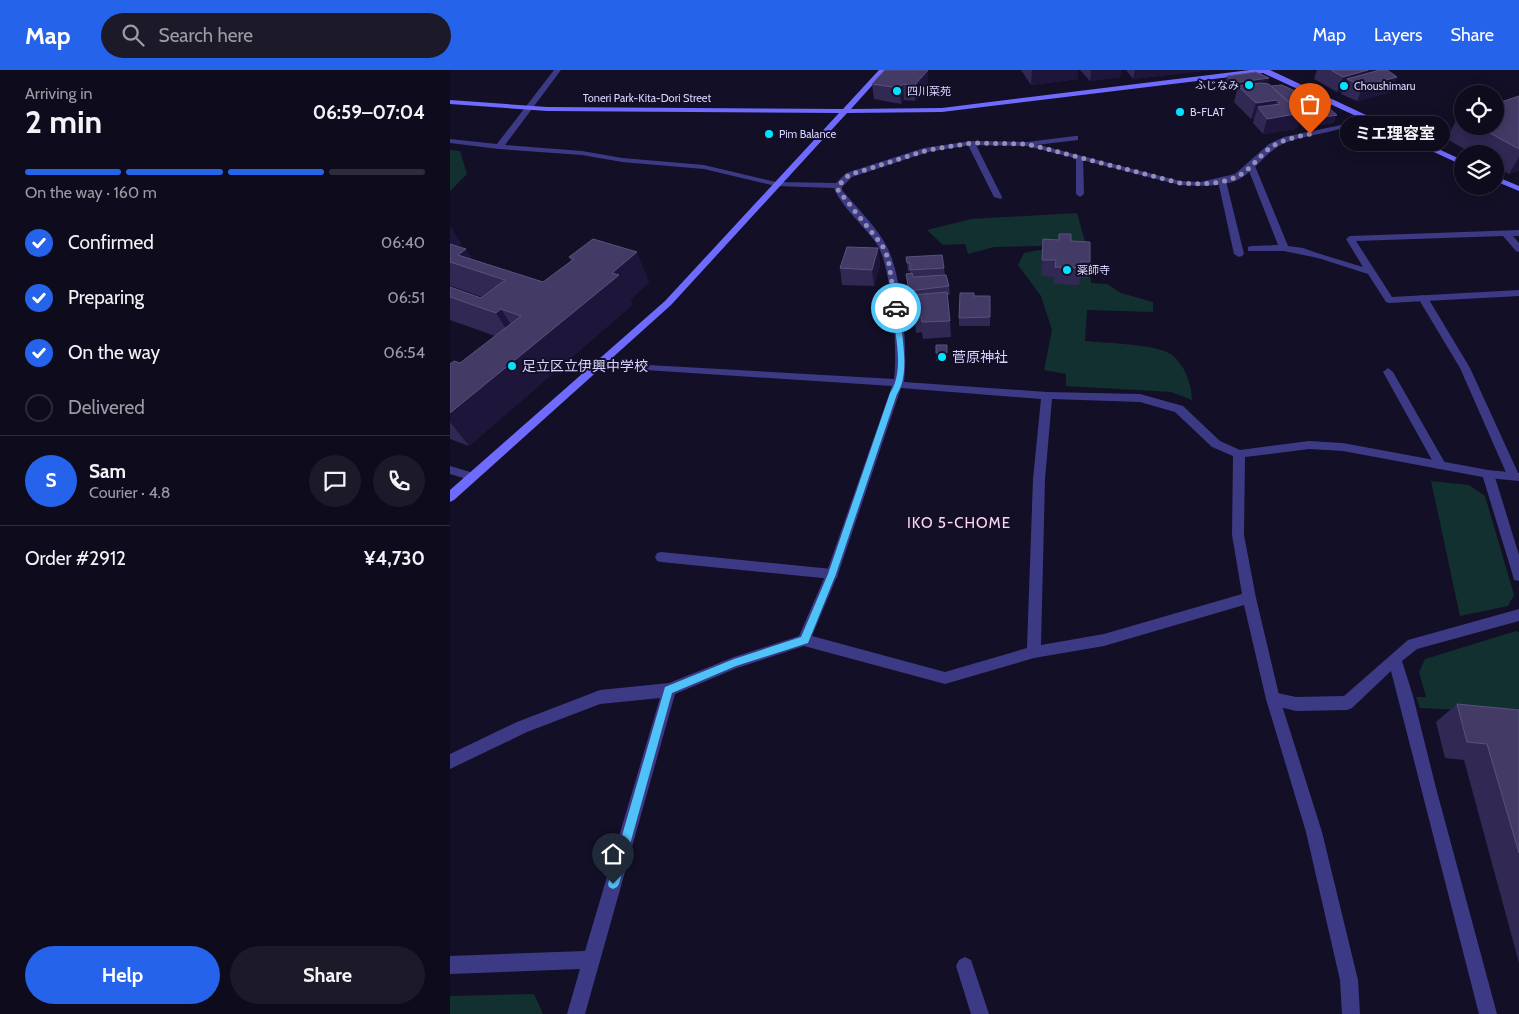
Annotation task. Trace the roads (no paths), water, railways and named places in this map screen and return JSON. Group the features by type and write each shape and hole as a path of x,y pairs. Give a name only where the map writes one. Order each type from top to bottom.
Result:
{"street":[{"path":"499,147 558,70"},
{"path":"450,496 668,303 883,70"},
{"path":"1265,70 1362,118 1454,159"},
{"name":"Toneri Park-Kita-Dori Street","path":"450,102 547,109 845,111 970,107 1265,70"},
{"path":"1027,144 1180,183 1200,184 1222,182 1238,176 1272,146 1288,139 1343,127 1362,118"},
{"path":"450,141 499,147 582,153 622,160 704,166 776,184 838,186 849,175 928,150 972,143 1027,144 1075,138"},
{"path":"972,143 998,197"},
{"path":"1079,157 1080,194"},
{"path":"1251,166 1284,248"},
{"path":"1222,182 1239,254"},
{"path":"1504,182 1519,188"},
{"path":"804,640 832,574 894,393 899,385 901,357 888,258 882,245 838,190 838,186"},
{"path":"1519,234 1350,239 1389,300 1519,293"},
{"path":"1507,235 1519,249"},
{"path":"1251,249 1284,248 1300,250 1371,272"},
{"path":"1423,298 1465,368 1516,477"},
{"path":"599,364 891,382 899,385 1047,396 1140,398 1179,409 1216,444 1239,454 1309,445 1343,447 1441,466 1516,477"},
{"path":"1388,372 1441,466"},
{"path":"1034,652 1039,479 1047,396"},
{"path":"1239,454 1238,535 1249,598 1273,699 1314,832 1349,980 1350,1014"},
{"path":"450,470 473,477"},
{"path":"1488,474 1519,576"},
{"path":"661,557 832,574"},
{"path":"450,762 522,727 600,697 668,690 734,663 804,640 945,678 1034,652 1104,640 1249,598"},
{"path":"1273,699 1296,704 1347,703 1394,658 1413,644 1519,615"},
{"path":"1394,658 1406,696 1428,788 1488,1014"},
{"path":"576,1014 668,690"},
{"path":"450,965 591,960"},
{"path":"965,966 980,1014"}],"place":[{"name":"ふじなみ","path":"1249,85"},
{"name":"Choushimaru","path":"1344,86"},
{"name":"四川菜苑","path":"897,91"},
{"name":"B-FLAT","path":"1180,112"},
{"name":"Pim Balance","path":"769,134"},
{"name":"ミエ理容室","path":"1310,134"},
{"name":"薬師寺","path":"1067,270"},
{"name":"菅原神社","path":"942,357"},
{"name":"足立区立伊興中学校","path":"512,366"}],"district":[{"name":"IKO 5-CHOME","path":"959,523"}]}
